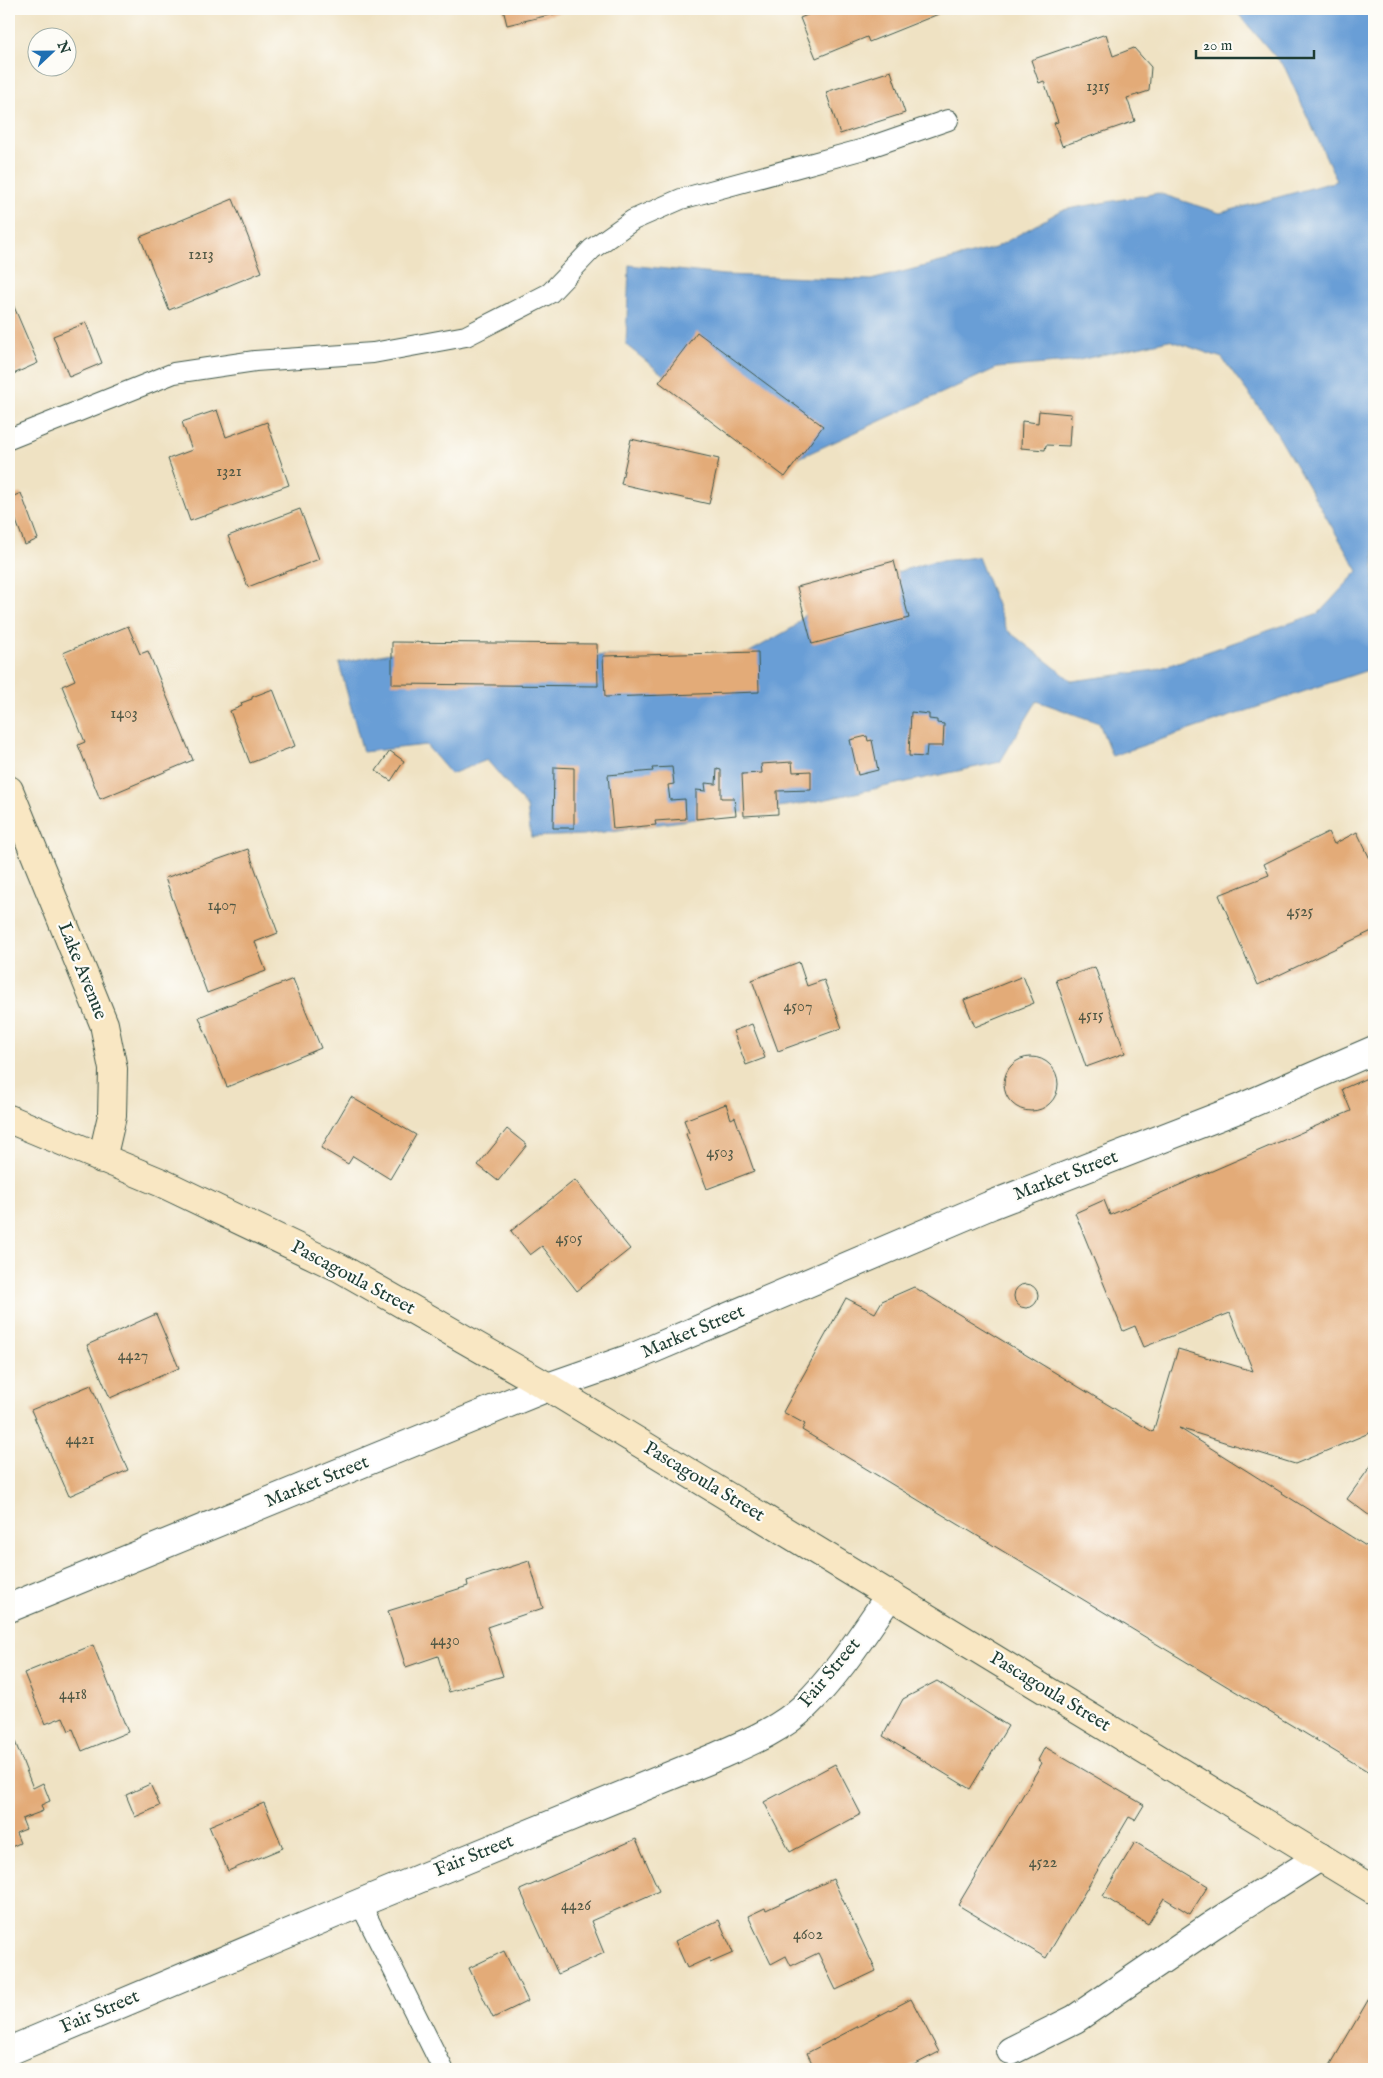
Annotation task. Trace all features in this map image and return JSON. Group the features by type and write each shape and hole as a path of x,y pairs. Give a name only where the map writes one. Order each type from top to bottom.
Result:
{"street":[{"name":"Lake Avenue","path":"9,790 104,1024 113,1069 112,1116 102,1159"},
{"name":"Market Street","path":"9,1608 548,1387 634,1357 991,1205 1238,1110 1374,1050"},
{"name":"Pascagoula Street","path":"9,1119 162,1184 340,1268 548,1387 1374,1890"},
{"name":"Fair Street","path":"9,2050 360,1902 711,1759 764,1735 803,1708 846,1660 890,1595"},
{"path":"1011,2051 1075,2019 1211,1926 1320,1857"}],"lane":[{"path":"9,439 174,373 255,361 372,353 466,336 550,293 592,249 634,220 681,199 864,149 948,120"},
{"path":"360,1902 444,2069"}],"water":[{"path":"1234,9 1374,9 1374,668 1112,756 1099,723 1037,701 1000,762 813,802 583,835 531,837 527,807 487,760 451,774 426,745 363,752 339,663 395,652 739,658 794,627 822,594 931,562 978,557 1007,630 1072,681 1155,670 1319,613 1358,571 1270,422 1222,358 1169,340 1070,362 997,368 779,467 626,345 629,265 724,275 871,280 995,248 1062,210 1158,193 1220,213 1337,181 1285,68"}],"building":[{"path":"503,9 565,9 566,11 507,25"},
{"path":"822,9 951,9 869,42 867,37 816,58 800,18"},
{"path":"1106,34 1113,56 1134,48 1151,67 1149,91 1127,98 1135,121 1062,146 1054,123 1058,122 1044,81 1039,83 1031,60"},
{"path":"891,71 905,113 840,134 826,92"},
{"path":"233,199 262,272 169,310 140,237"},
{"path":"9,295 38,363 9,376"},
{"path":"86,323 102,363 69,377 53,336"},
{"path":"697,332 823,426 785,477 659,382"},
{"path":"217,410 226,437 267,422 289,485 190,521 168,459 192,450 182,422"},
{"path":"1039,411 1071,414 1069,446 1046,445 1045,450 1021,448 1022,421 1038,423"},
{"path":"631,439 719,459 709,504 621,484"},
{"path":"21,493 38,539 25,545 9,502 9,498"},
{"path":"300,509 319,559 248,587 228,536"},
{"path":"894,561 909,618 812,644 797,587"},
{"path":"128,626 140,654 148,651 193,760 100,799 78,745 85,742 62,686 75,680 63,653"},
{"path":"392,642 597,644 598,686 392,684"},
{"path":"758,652 759,692 605,697 603,656"},
{"path":"273,689 295,746 250,763 230,711 242,706 241,703 252,699 252,697"},
{"path":"911,712 929,714 929,719 937,720 937,723 944,724 943,746 927,746 926,757 909,756"},
{"path":"867,736 868,741 872,740 878,770 858,775 850,740"},
{"path":"390,751 404,761 391,781 376,771"},
{"path":"792,762 793,772 811,771 811,790 777,791 778,814 744,816 742,774 762,773 761,764"},
{"path":"554,767 574,768 574,828 553,828"},
{"path":"672,767 674,784 668,785 670,800 685,799 686,819 655,821 656,825 613,829 608,775 653,771 652,768"},
{"path":"717,769 721,770 721,798 734,798 736,815 696,819 696,790 706,791 705,783 716,784"},
{"path":"1328,832 1334,844 1357,832 1374,867 1374,930 1258,985 1219,895 1269,875 1264,864"},
{"path":"248,849 278,933 255,942 266,971 207,993 165,878"},
{"path":"799,962 807,986 824,980 842,1028 778,1051 752,980"},
{"path":"1095,967 1125,1053 1086,1067 1056,980"},
{"path":"1023,976 1034,1003 975,1027 964,1000"},
{"path":"293,979 321,1048 227,1087 199,1017"},
{"path":"752,1024 765,1058 746,1065 733,1031"},
{"path":"1031,1057 1041,1059 1050,1065 1056,1074 1058,1084 1056,1094 1050,1103 1041,1109 1031,1111 1021,1109 1012,1103 1006,1094 1004,1084 1006,1074 1012,1065 1021,1059"},
{"path":"1374,1075 1374,1431 1295,1464 1179,1428 1374,1551 1374,1775 802,1430 805,1424 783,1412 846,1298 875,1313 882,1301 914,1287 1153,1432 1178,1349 1253,1371 1230,1313 1144,1347 1135,1326 1123,1331 1075,1213 1104,1200 1110,1215 1351,1111 1342,1089"},
{"path":"351,1097 416,1135 390,1179 353,1156 348,1164 321,1148"},
{"path":"726,1104 731,1119 735,1117 754,1171 707,1189 686,1134 689,1133 684,1120"},
{"path":"507,1129 527,1145 498,1181 478,1165"},
{"path":"575,1180 630,1249 577,1291 542,1246 530,1255 511,1231"},
{"path":"1026,1284 1034,1288 1038,1296 1034,1304 1026,1308 1018,1304 1014,1296 1018,1288"},
{"path":"156,1314 179,1368 110,1398 87,1345"},
{"path":"91,1385 128,1470 69,1496 31,1410"},
{"path":"1374,1464 1374,1519 1347,1499"},
{"path":"529,1561 543,1608 487,1627 503,1676 449,1692 438,1656 406,1667 388,1611 468,1586 467,1581"},
{"path":"93,1645 128,1732 82,1751 73,1729 69,1731 63,1717 45,1724 24,1673"},
{"path":"937,1681 1008,1726 970,1789 883,1736 903,1699"},
{"path":"9,1726 33,1788 43,1783 50,1801 41,1805 43,1811 22,1819 26,1829 16,1833 20,1843 9,1848"},
{"path":"1045,1747 1144,1805 1135,1820 1129,1817 1046,1958 958,1905 1042,1763 1038,1760"},
{"path":"835,1764 861,1814 790,1852 764,1802"},
{"path":"150,1784 160,1806 135,1817 126,1795"},
{"path":"264,1803 283,1848 228,1871 209,1826"},
{"path":"636,1839 659,1891 591,1921 604,1953 558,1974 520,1890"},
{"path":"1135,1842 1208,1886 1190,1914 1164,1898 1148,1924 1103,1896"},
{"path":"833,1879 876,1971 836,1990 818,1953 791,1966 786,1956 771,1964 748,1916 765,1908 766,1910"},
{"path":"719,1920 733,1953 710,1963 709,1958 687,1968 675,1941"},
{"path":"504,1951 528,2001 493,2018 469,1968"},
{"path":"1374,1990 1374,2069 1328,2069"},
{"path":"911,1999 939,2052 906,2069 815,2069 807,2053"}]}
